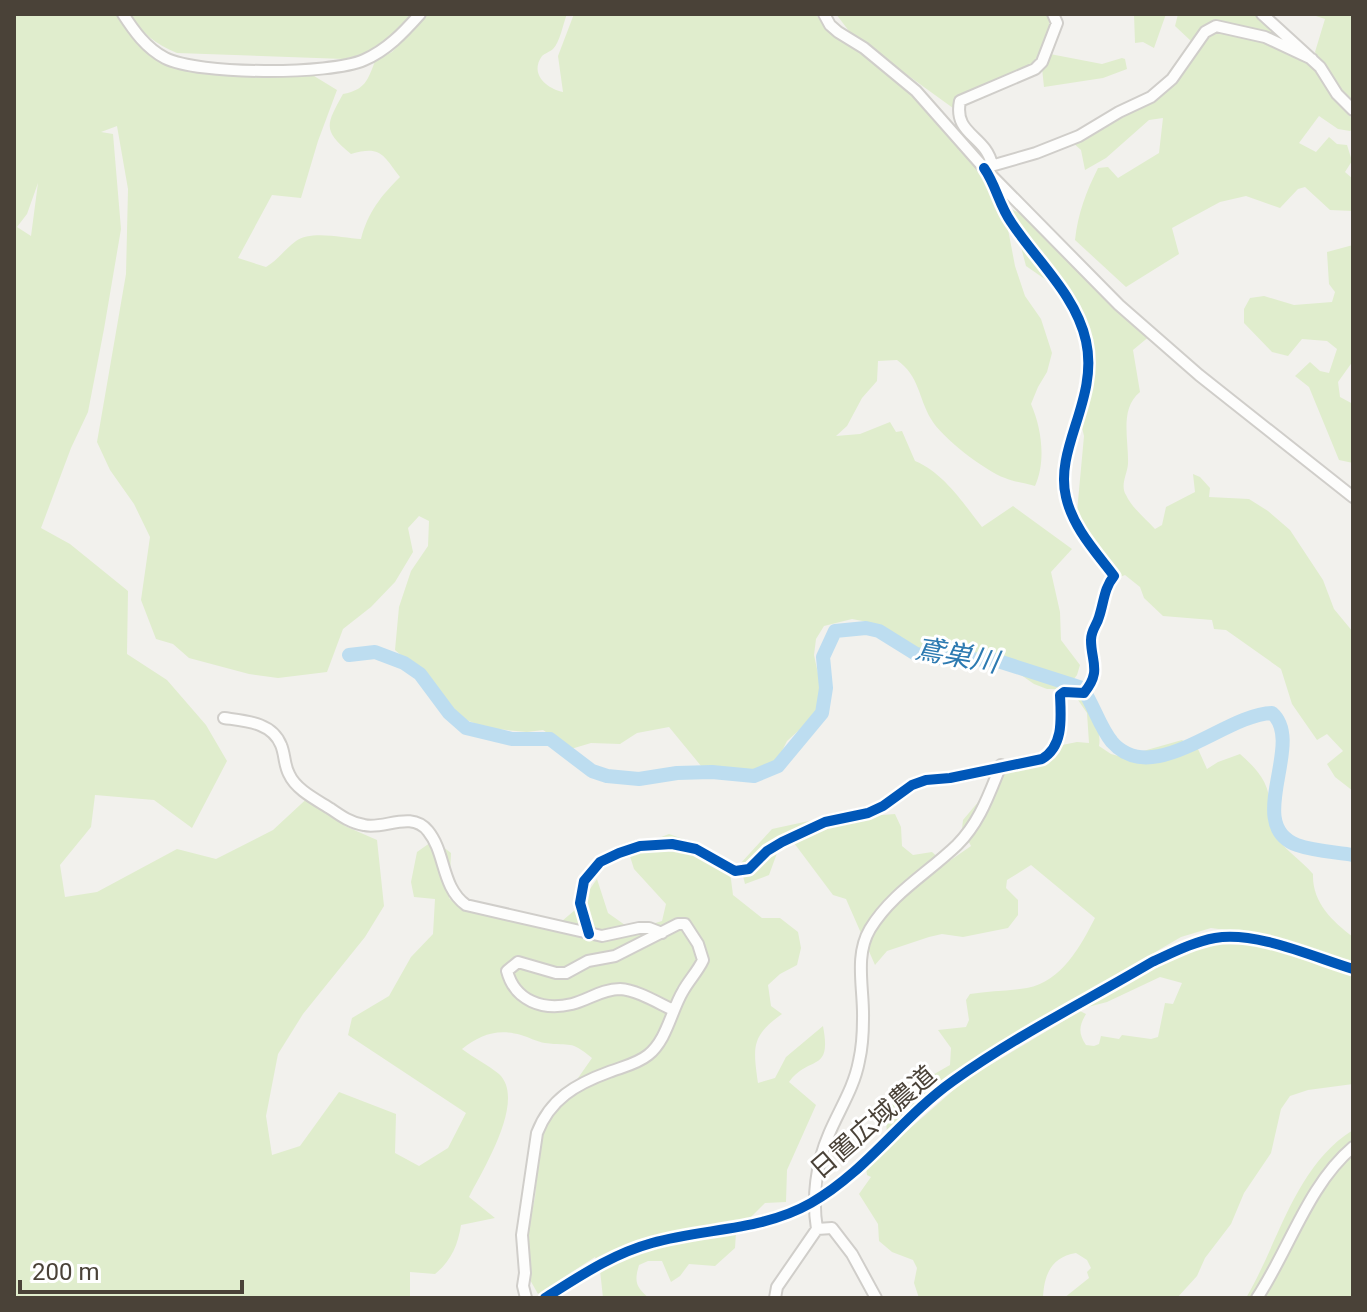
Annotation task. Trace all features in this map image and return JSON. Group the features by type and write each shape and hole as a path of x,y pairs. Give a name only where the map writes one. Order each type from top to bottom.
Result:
{"street":[{"path":"123,14 151,49 167,59 229,71 341,66 360,62 392,43 420,14"},
{"path":"824,14 838,32 864,48 916,91 1119,305 1155,338 1353,497"},
{"path":"589,934 580,903 584,881 600,862 640,846 672,844 696,849 735,871 749,869 767,851 782,842 825,822 868,813 912,785 1042,759 1056,745 1060,732 1060,695 1064,692 1084,693 1090,686 1096,664 1092,630 1114,576 1083,535 1074,518 1064,483 1069,451 1088,384 1090,368 1086,339 1071,305 1009,221 1000,204 988,166 990,155 977,138 966,132 957,114 960,101 1035,69 1042,62 1057,23 1053,14"},
{"path":"1262,14 1320,67 1337,94 1353,110"},
{"path":"988,166 1036,153 1079,136 1151,97 1172,79 1205,32 1216,26 1265,37 1312,59"},
{"path":"224,718 260,724 276,735 289,774 296,785 347,820 366,826 411,821 427,830 449,884 466,905 602,936 649,928 662,933"},
{"path":"775,1298 777,1287 817,1229 812,1203 828,1136 848,1097 859,1062 863,1019 861,967 869,932 902,891 960,842 984,810 1001,765"},
{"path":"526,1298 522,1235 537,1133 542,1119 554,1102 568,1092 647,1056 664,1034 673,1010 703,960 698,944 685,924 678,924 615,956 588,961 566,973 518,962 507,971 509,980 521,997 538,1004 572,1004 605,991 622,989 673,1010"},
{"name":"日置広域農道","path":"545,1298 601,1263 635,1248 772,1220 812,1203 851,1174 953,1081 1152,962 1181,949 1214,938 1246,939 1353,969"},
{"path":"1257,1298 1314,1197 1335,1165 1353,1147"},
{"path":"817,1229 832,1228 852,1254 876,1298"}],"green space":[{"path":"14,14 120,14 144,49 163,64 185,68 301,68 337,90 301,198 272,195 238,258 266,267 302,238 318,235 361,239 376,205 400,177 380,154 369,151 351,154 331,133 330,120 343,94 361,87 375,61 392,52 427,14 567,14 558,42 542,56 538,69 546,84 563,92 558,56 574,14 815,14 829,30 878,59 999,182 1015,266 1025,296 1041,319 1052,353 1047,372 1031,404 1041,445 1041,467 1035,486 996,474 954,444 931,419 910,373 897,360 878,361 877,381 862,398 847,426 836,436 860,434 890,422 896,432 902,431 915,461 944,481 982,527 1013,506 1072,549 1051,572 1060,612 1061,640 1080,665 1077,675 1066,689 1047,689 1034,684 994,656 927,659 905,652 868,622 852,619 824,626 816,639 814,655 822,692 817,714 787,741 778,759 756,770 722,779 706,772 669,727 637,733 620,744 591,743 571,749 543,730 527,732 486,728 464,719 432,682 395,650 399,607 411,571 428,546 429,521 419,516 408,528 413,552 395,582 371,607 343,629 327,672 278,678 249,674 189,658 173,644 156,639 141,600 150,537 97,442 126,274 128,189 117,126 101,132 113,134 121,229 104,329 88,412 41,528 70,544 128,591 127,654 167,680 206,725 227,761 192,828 154,800 95,795 91,827 60,865 65,897 97,892 177,849 216,859 273,830 314,792 345,826 377,840 384,906 365,937 303,1014 278,1054 266,1116 272,1155 300,1146 339,1092 396,1114 395,1153 419,1166 448,1148 466,1113 348,1035 352,1018 389,996 411,957 433,934 435,899 414,897 411,882 417,852 434,840 451,853 449,898 472,912 555,927 575,910 597,879 608,913 632,930 662,921 666,904 634,869 628,850 669,834 695,843 729,864 733,895 762,918 780,918 798,932 801,948 797,965 768,985 771,1006 782,1014 764,1029 755,1051 758,1083 775,1078 786,1057 823,1026 825,1041 822,1057 789,1082 816,1105 787,1170 786,1202 765,1203 736,1232 735,1248 715,1266 689,1264 671,1282 662,1261 639,1265 637,1284 649,1298 603,1298 600,1270 595,1257 538,1294 525,1271 519,1249 529,1225 535,1197 540,1141 548,1121 592,1058 574,1046 542,1042 512,1033 497,1033 475,1040 462,1049 499,1074 506,1086 508,1101 499,1136 469,1197 495,1218 461,1225 453,1252 435,1274 410,1272 410,1298 14,1298","holes":["38,183 31,236 17,227 27,214"]},
{"path":"129,14 415,14 393,37 371,52 344,59 177,53 150,37"},
{"path":"836,14 1045,14 1049,16 1049,36 1044,51 1024,69 965,95 964,116 852,35"},
{"path":"1134,14 1166,14 1154,48 1143,42 1135,43"},
{"path":"1178,14 1271,14 1353,120 1350,131 1338,129 1319,116 1299,143 1316,152 1329,137 1337,144 1347,145 1352,161 1345,172 1353,179 1353,211 1330,210 1305,187 1298,189 1280,208 1246,196 1220,202 1172,228 1179,254 1126,287 1075,240 1078,221 1098,168 1108,167 1118,178 1159,153 1163,118 1149,120 1106,158 1085,170 1081,150 1072,142 1170,85 1192,42 1175,26"},
{"path":"1310,14 1353,14 1353,108 1315,52 1325,19"},
{"path":"1050,54 1102,64 1122,58 1127,69 1103,78 1044,87 1042,68"},
{"path":"1011,209 1030,218 1151,335 1133,350 1140,392 1129,407 1126,425 1128,464 1124,491 1135,509 1155,529 1162,525 1166,507 1195,492 1193,474 1210,488 1209,497 1249,499 1268,511 1290,530 1323,580 1334,609 1353,632 1353,791 1335,777 1327,764 1343,751 1327,734 1317,740 1292,704 1281,669 1226,630 1214,629 1212,620 1163,616 1144,598 1140,587 1125,575 1120,577 1091,538 1077,512 1084,436 1076,402 1092,360 1065,293 1026,266"},
{"path":"1353,245 1353,361 1338,382 1340,397 1353,404 1353,463 1339,460 1309,387 1295,376 1310,362 1320,371 1329,373 1337,349 1327,341 1302,339 1288,356 1272,352 1244,323 1244,309 1250,298 1264,296 1294,305 1332,302 1335,292 1329,284 1327,252"},
{"path":"1084,698 1097,727 1099,746 1111,754 1122,757 1182,740 1198,749 1207,769 1240,754 1265,784 1269,799 1269,823 1273,832 1313,874 1320,902 1353,937 1353,961 1248,933 1211,928 1181,937 990,1049 945,1080 887,1133 885,1111 900,1097 950,1065 951,1048 938,1030 966,1027 969,1020 966,1000 970,994 1027,988 1050,978 1076,951 1095,918 1031,865 1007,880 1006,888 1018,900 1018,915 1008,928 963,937 942,934 929,937 887,951 875,965 846,899 833,895 794,843 780,845 769,875 745,884 740,864 772,829 864,809 882,815 895,814 901,827 902,846 913,855 932,852 945,864 971,846 962,829 963,820 984,795 996,772 1023,766 1047,748 1077,742 1089,743 1087,713 1078,700"},
{"path":"1221,944 1256,945 1353,973 1353,1084 1308,1090 1290,1096 1281,1109 1271,1153 1244,1193 1231,1224 1205,1258 1197,1276 1177,1298 1064,1298 1089,1278 1087,1272 1091,1268 1087,1260 1076,1253 1060,1258 1050,1268 1043,1298 919,1298 914,1283 917,1268 913,1260 892,1252 879,1241 878,1224 859,1194 871,1177 867,1175 866,1167 965,1080 1080,1011 1086,1014 1080,1030 1086,1045 1099,1044 1101,1036 1119,1039 1122,1035 1158,1037 1165,1003 1173,1004 1182,983 1160,977 1107,1002 1084,1008 1167,961"},
{"path":"1353,1130 1353,1298 1246,1298 1302,1184 1333,1145"}],"waterway":[{"name":"鳶巣川","path":"349,655 375,652 404,663 420,674 449,713 466,728 512,739 550,739 592,771 607,776 639,779 712,772 754,776 778,766 822,713 826,688 823,657 835,631 866,628 879,631 916,654 995,660 1082,688 1107,736 1129,754 1148,757 1168,754 1253,716 1272,713 1281,726 1283,743 1274,802 1275,820 1282,835 1304,847 1353,855"}],"cycle path":[{"path":"589,934 580,903 584,881 600,862 640,846 672,844 696,849 735,871 749,869 767,851 782,842 825,822 868,813 912,785 1042,759 1058,739 1060,695 1064,692 1084,693 1093,679 1092,633 1106,590 1114,576 1093,549 1069,508 1064,479 1070,441 1087,383 1086,341 1074,308 1011,222 984,168"},
{"path":"545,1298 623,1253 672,1238 773,1219 811,1203 849,1176 953,1081 1026,1034 1152,962 1183,948 1215,938 1249,938 1285,946 1353,969"}]}
